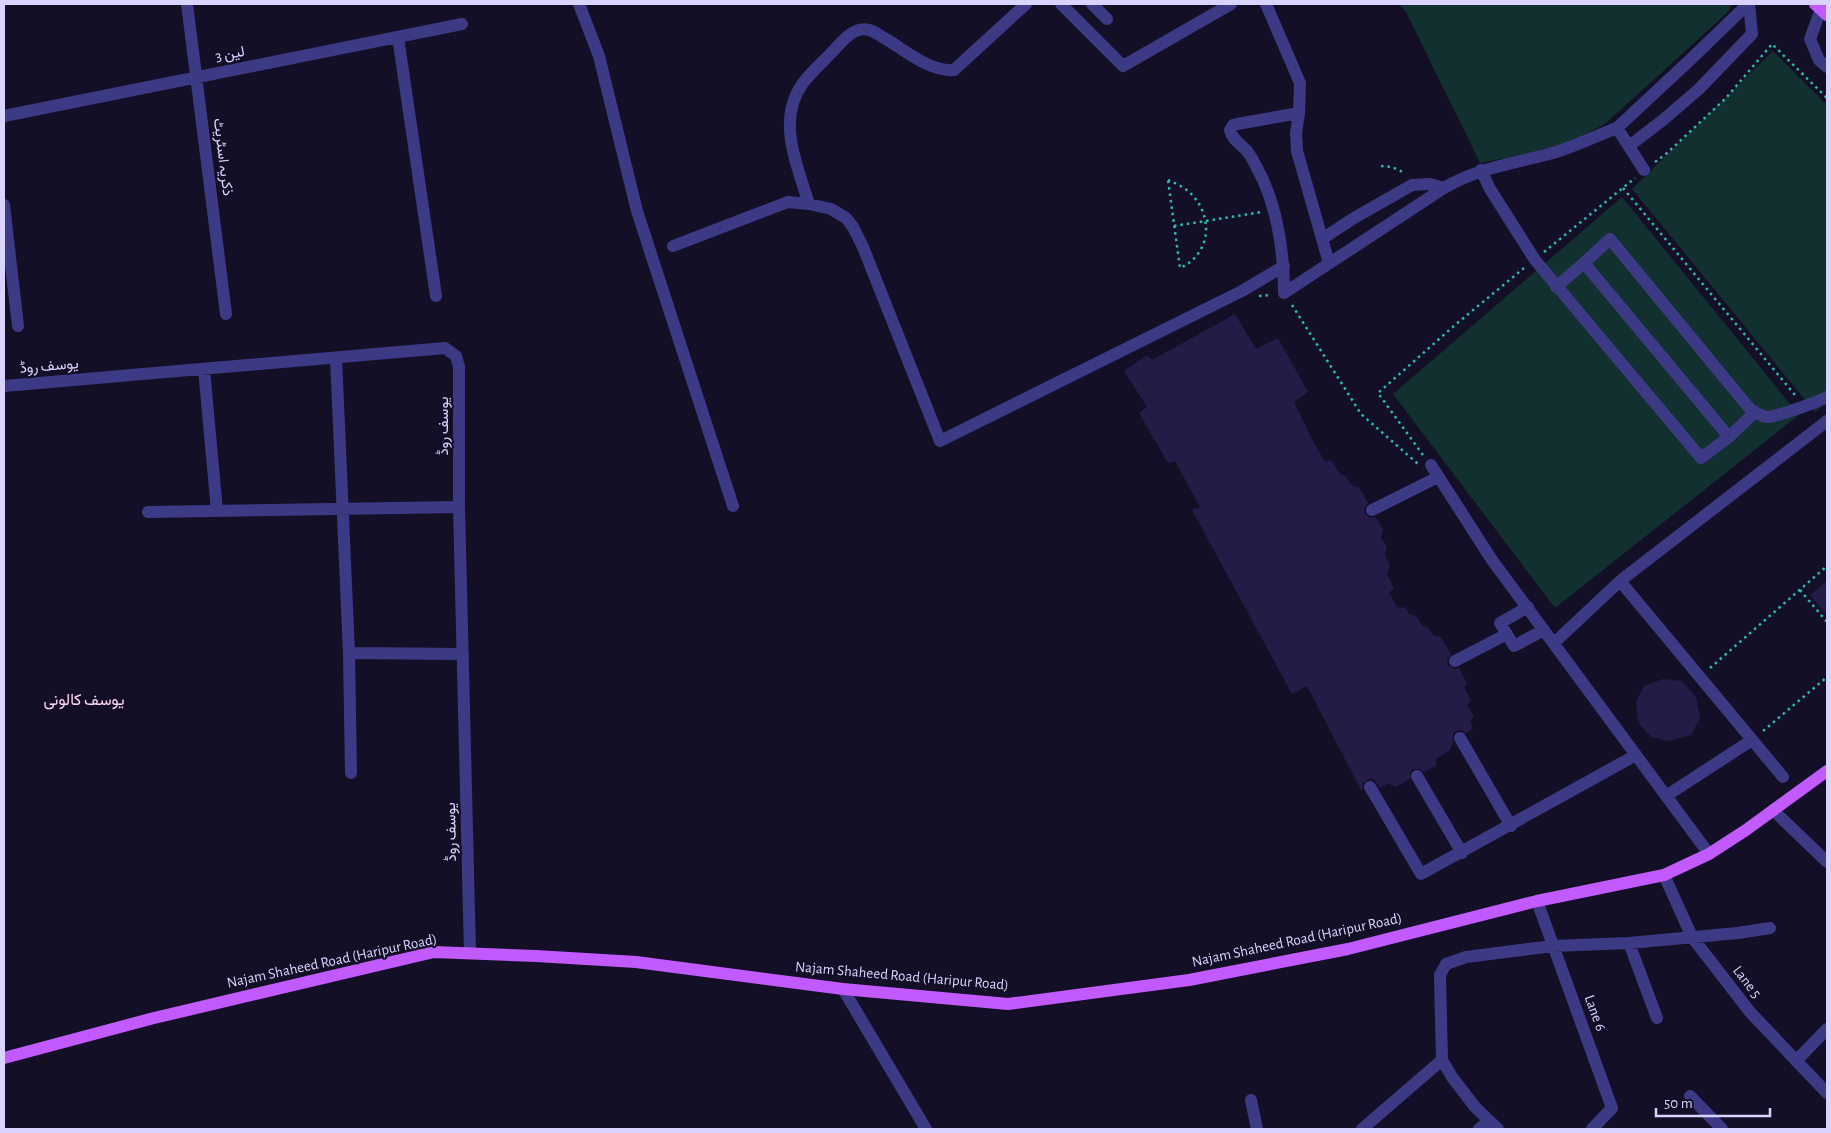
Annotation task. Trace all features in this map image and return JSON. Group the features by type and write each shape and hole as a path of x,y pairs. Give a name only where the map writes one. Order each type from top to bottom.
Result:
{"main road":[{"name":"Najam Shaheed Road (Haripur Road)","path":"4,1058 154,1018 434,952 636,962 843,989 1008,1004 1189,980 1348,949 1537,901 1664,875 1709,854 1827,771"}],"street":[{"name":"ذکریہ اسٹریٹ","path":"187,4 226,314"},
{"path":"579,4 599,56 637,211 733,506"},
{"path":"809,204 791,143 790,116 793,102 803,84 843,40 857,30 869,29 922,61 944,70 954,70 1026,4"},
{"path":"1061,4 1123,66 1231,4"},
{"path":"1092,4 1107,19"},
{"path":"1266,4 1300,83 1300,113 1296,133 1297,151 1329,263"},
{"path":"1284,292 1462,178 1481,170 1551,153 1617,128 1748,4"},
{"path":"1629,146 1699,89 1752,34 1748,4"},
{"path":"1821,9 1810,39 1819,60 1827,67"},
{"name":"لین 3","path":"4,116 462,24"},
{"path":"398,37 436,296"},
{"path":"1284,292 1284,266 1274,210 1258,169 1247,151 1232,137 1230,130 1233,125 1237,124 1300,113"},
{"path":"1617,128 1644,170"},
{"path":"1481,170 1495,197 1534,260 1702,458 1755,412"},
{"path":"1322,239 1354,218 1412,185 1430,184 1444,188"},
{"path":"673,246 788,202 831,209 846,218 863,247 940,441 1242,291 1284,266"},
{"path":"4,205 18,326"},
{"path":"1556,287 1610,239 1750,409 1761,416 1771,417 1804,405 1814,404 1827,397"},
{"path":"1584,263 1728,437"},
{"name":"یوسف روڈ","path":"4,386 445,348 456,356 459,367 459,507 470,953"},
{"path":"336,358 350,653 351,772"},
{"path":"204,369 217,511"},
{"path":"1554,643 1620,581 1827,421"},
{"path":"1372,510 1435,471 1492,560 1709,854"},
{"path":"148,512 459,507"},
{"path":"1620,581 1783,777"},
{"path":"1528,608 1500,623 1514,646 1544,630"},
{"path":"1455,661 1507,634"},
{"path":"350,653 463,654"},
{"path":"1460,738 1511,826"},
{"path":"1666,796 1752,740"},
{"path":"1370,787 1421,874 1511,826 1636,755"},
{"path":"1417,776 1462,853"},
{"path":"1773,810 1827,862"},
{"name":"Lane 5","path":"1664,875 1692,937 1750,1012 1827,1094"},
{"name":"Lane 6","path":"1537,901 1612,1108 1592,1129"},
{"path":"1494,1125 1474,1107 1442,1060 1440,974 1446,964 1466,956 1553,946 1629,943 1738,933 1770,928"},
{"path":"1629,943 1657,1018"},
{"path":"843,989 926,1129"},
{"path":"1796,1061 1827,1028"},
{"path":"1362,1129 1442,1060"},
{"path":"1690,1096 1722,1129"},
{"path":"1250,1100 1257,1129"},
{"path":"1479,1129 1494,1125"}],"path":[{"path":"1435,471 1378,394 1455,325 1666,154 1726,98 1772,44 1827,98"},
{"path":"1381,166 1402,170 1408,176 1412,185"},
{"path":"1168,180 1181,186 1194,196 1206,222 1206,240 1190,263 1180,268 1174,226 1168,180"},
{"path":"1622,188 1804,405"},
{"path":"1174,226 1274,210"},
{"path":"1242,291 1262,297 1284,292 1361,414 1422,467 1435,471"},
{"path":"1699,677 1827,566"},
{"path":"1800,590 1827,622"},
{"path":"1752,740 1827,677"}],"green space":[{"path":"1399,4 1732,4 1728,12 1605,124 1574,140 1535,152 1480,163 1406,12"},
{"path":"1773,51 1827,105 1827,402 1815,412 1632,189"},
{"path":"1622,197 1799,415 1555,608 1393,394"}],"building":[{"path":"1235,314 1256,349 1278,338 1308,392 1294,402 1312,439 1325,462 1331,460 1339,473 1345,476 1353,486 1359,487 1368,503 1364,509 1365,514 1371,518 1376,517 1383,530 1381,537 1387,547 1385,555 1390,565 1387,574 1394,588 1389,593 1398,608 1405,607 1409,614 1417,617 1422,626 1428,627 1434,636 1440,636 1451,654 1447,660 1448,665 1454,669 1459,668 1467,684 1464,687 1471,700 1467,705 1474,716 1470,721 1473,729 1466,733 1460,730 1456,731 1453,734 1450,750 1436,759 1436,766 1424,772 1421,769 1413,769 1410,772 1410,779 1395,787 1389,783 1380,788 1374,780 1369,779 1363,783 1362,792 1307,686 1292,694 1192,510 1200,507 1175,461 1168,463 1139,413 1147,407 1124,371 1147,355 1152,360"},
{"path":"1827,581 1827,615 1810,595"},
{"path":"1663,679 1682,681 1696,697 1700,718 1691,735 1669,741 1651,737 1638,722 1636,701 1644,686"}],"district":[{"name":"یوسف کالونی","path":"84,700"}]}
